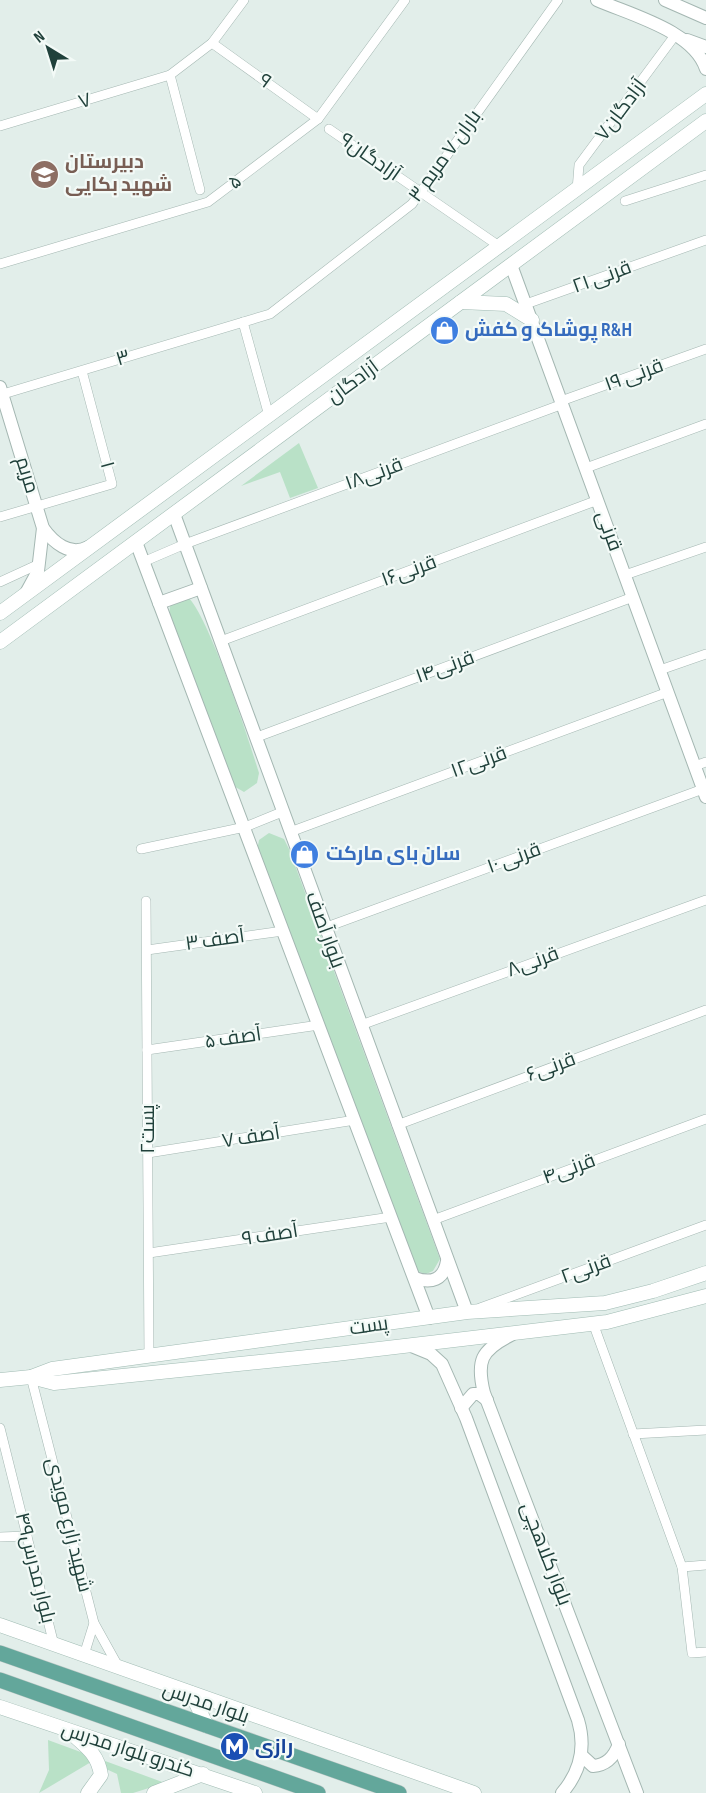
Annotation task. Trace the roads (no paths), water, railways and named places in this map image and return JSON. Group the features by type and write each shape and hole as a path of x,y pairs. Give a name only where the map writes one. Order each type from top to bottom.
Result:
{"main road":[{"name":"آزادگان","path":"0,613 706,94"},
{"name":"آزادگان","path":"0,642 706,121"},
{"path":"613,163 626,180"},
{"path":"461,302 506,304 532,320"},
{"name":"پست","path":"150,1364 334,1331 467,1312 605,1303 706,1274"},
{"name":"پست","path":"0,1380 31,1377 52,1370 336,1354 593,1323 706,1296"},
{"path":"334,1331 336,1354"},
{"path":"0,1626 474,1793"},
{"name":"بلوار مدرس","path":"0,1653 399,1793"},
{"path":"0,1680 318,1793"},
{"path":"191,1693 207,1726"},
{"name":"کندرو بلوار مدرس","path":"0,1707 255,1793"},
{"path":"68,1731 93,1752 99,1763 101,1775 88,1793"},
{"path":"154,1793 203,1774"}],"street":[{"path":"200,190 170,75 212,43 244,0"},
{"name":"۵","path":"0,264 208,202 318,119 405,0"},
{"name":"باران ۷ مریم ۳","path":"243,322 270,314 411,204 558,0"},
{"path":"597,0 706,47"},
{"path":"664,0 706,18"},
{"path":"681,37 706,69"},
{"name":"آزادگان۷","path":"577,190 579,165 681,37"},
{"name":"۹","path":"212,43 318,119"},
{"name":"۷","path":"0,126 170,75"},
{"name":"آزادگان۹","path":"329,129 499,246"},
{"path":"625,201 706,175"},
{"name":"قرنی ۲۱","path":"526,304 706,240"},
{"name":"قرنی","path":"511,265 668,692 700,764 705,793"},
{"path":"243,322 269,416"},
{"name":"۳","path":"1,392 243,322"},
{"name":"قرنی ۱۹","path":"562,403 706,349"},
{"name":"۱","path":"36,506 112,484 82,370"},
{"name":"مریم","path":"1,392 43,528"},
{"name":"قرنی۱۸","path":"143,562 185,544 562,403"},
{"path":"586,468 706,424"},
{"name":"قرنی۱۶","path":"221,641 598,500"},
{"path":"0,517 36,506"},
{"name":"بلوار آصف","path":"174,514 257,737 324,928 467,1312"},
{"path":"43,528 53,543 68,549 81,551 94,544"},
{"path":"22,597 32,586 39,564 43,528"},
{"name":"بلوار آصف","path":"136,542 429,1318"},
{"path":"625,575 706,547"},
{"path":"0,582 39,564"},
{"path":"159,603 201,588"},
{"name":"قرنی۱۴","path":"257,737 633,597"},
{"path":"660,670 706,654"},
{"name":"قرنی۱۲","path":"290,832 668,692"},
{"name":"۱۰ قرنی","path":"324,928 705,793"},
{"path":"141,849 245,827 282,812"},
{"name":"قرنی۸","path":"361,1025 706,900"},
{"name":"پست۲","path":"146,901 150,1364"},
{"name":"۳ آصف","path":"147,950 283,931"},
{"name":"قرنی۶","path":"397,1125 706,1010"},
{"name":"۵ آصف","path":"147,1050 319,1025"},
{"name":"قرنی۴","path":"433,1220 706,1119"},
{"name":"۷ آصف","path":"148,1153 355,1120"},
{"name":"۹ آصف","path":"149,1253 392,1217"},
{"name":"قرنی۲","path":"467,1312 706,1225"},
{"path":"415,1278 425,1282 437,1280 446,1272 447,1261"},
{"path":"593,1323 682,1567 692,1653 706,1652"},
{"name":"بلوار کلاهچی","path":"519,1331 498,1341 483,1354 479,1371 487,1400 637,1793"},
{"name":"بلوار کلاهچی","path":"408,1344 431,1354 442,1364 461,1408 578,1720 584,1741 581,1755 573,1780 562,1793"},
{"name":"شهید زارع مویدی","path":"31,1377 94,1623 119,1668"},
{"path":"461,1408 472,1394 487,1400"},
{"name":"بلوار مدرس۴۹","path":"0,1428 3,1457 27,1536 54,1645"},
{"path":"633,1434 706,1430"},
{"path":"0,1537 27,1536"},
{"path":"682,1567 706,1565"},
{"path":"84,1655 94,1623"},
{"path":"581,1755 593,1766 602,1766 616,1753 619,1744"}],"place":[{"name":"دبیرستان شهید بکایی","path":"44,174"},
{"name":"پوشاک و کفش R&H","path":"444,330"},
{"name":"سان بای مارکت","path":"305,854"},
{"name":"رازی","path":"234,1747"}]}
